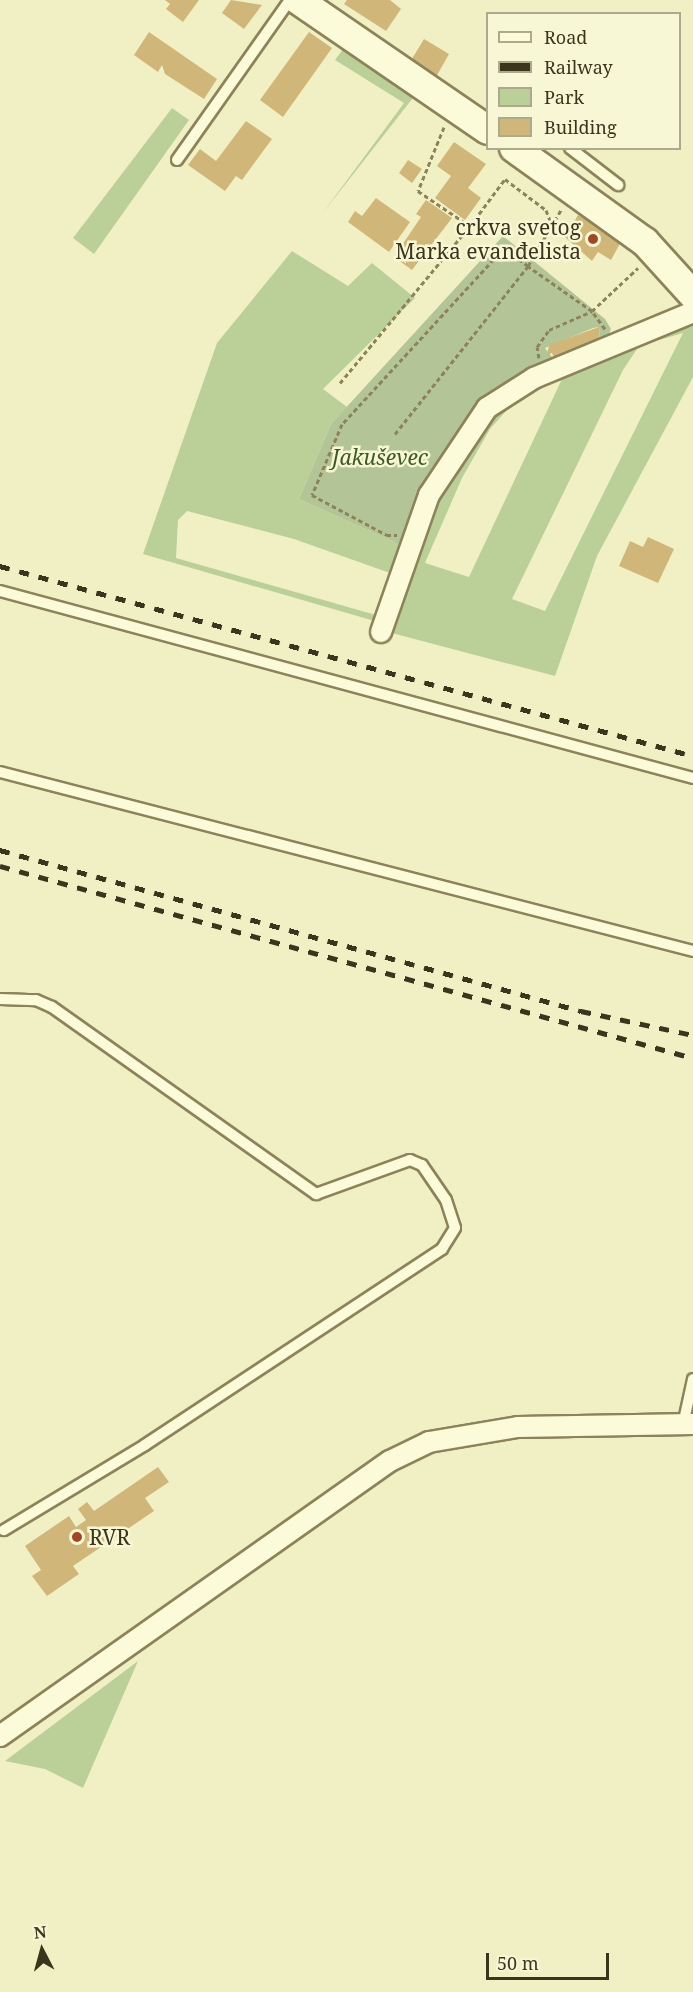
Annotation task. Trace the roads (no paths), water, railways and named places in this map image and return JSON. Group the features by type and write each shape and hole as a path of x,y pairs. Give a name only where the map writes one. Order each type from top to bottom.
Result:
{"main road":[{"path":"298,0 486,129"},
{"path":"517,150 645,242 693,294"}],"street":[{"path":"381,632 445,465 488,408 543,370 693,312"},
{"path":"0,1736 390,1461 429,1442 518,1427 688,1425"}],"lane":[{"path":"177,160 290,0"},
{"path":"573,150 618,185"},
{"path":"0,591 693,778"},
{"path":"0,772 693,951"},
{"path":"0,999 36,999 52,1007 316,1194 411,1160 423,1165 446,1200 454,1228 442,1249 145,1445 2,1529"},
{"path":"688,1425 693,1379"}],"railway":[{"path":"0,566 693,756"},
{"path":"0,850 581,1011 693,1035"},
{"path":"0,866 693,1058"}],"place":[{"name":"crkva svetog Marka evanđelista","path":"593,239"},
{"name":"RVR","path":"77,1537"}],"park label":[{"name":"Jakuševec","path":"380,457"}]}
